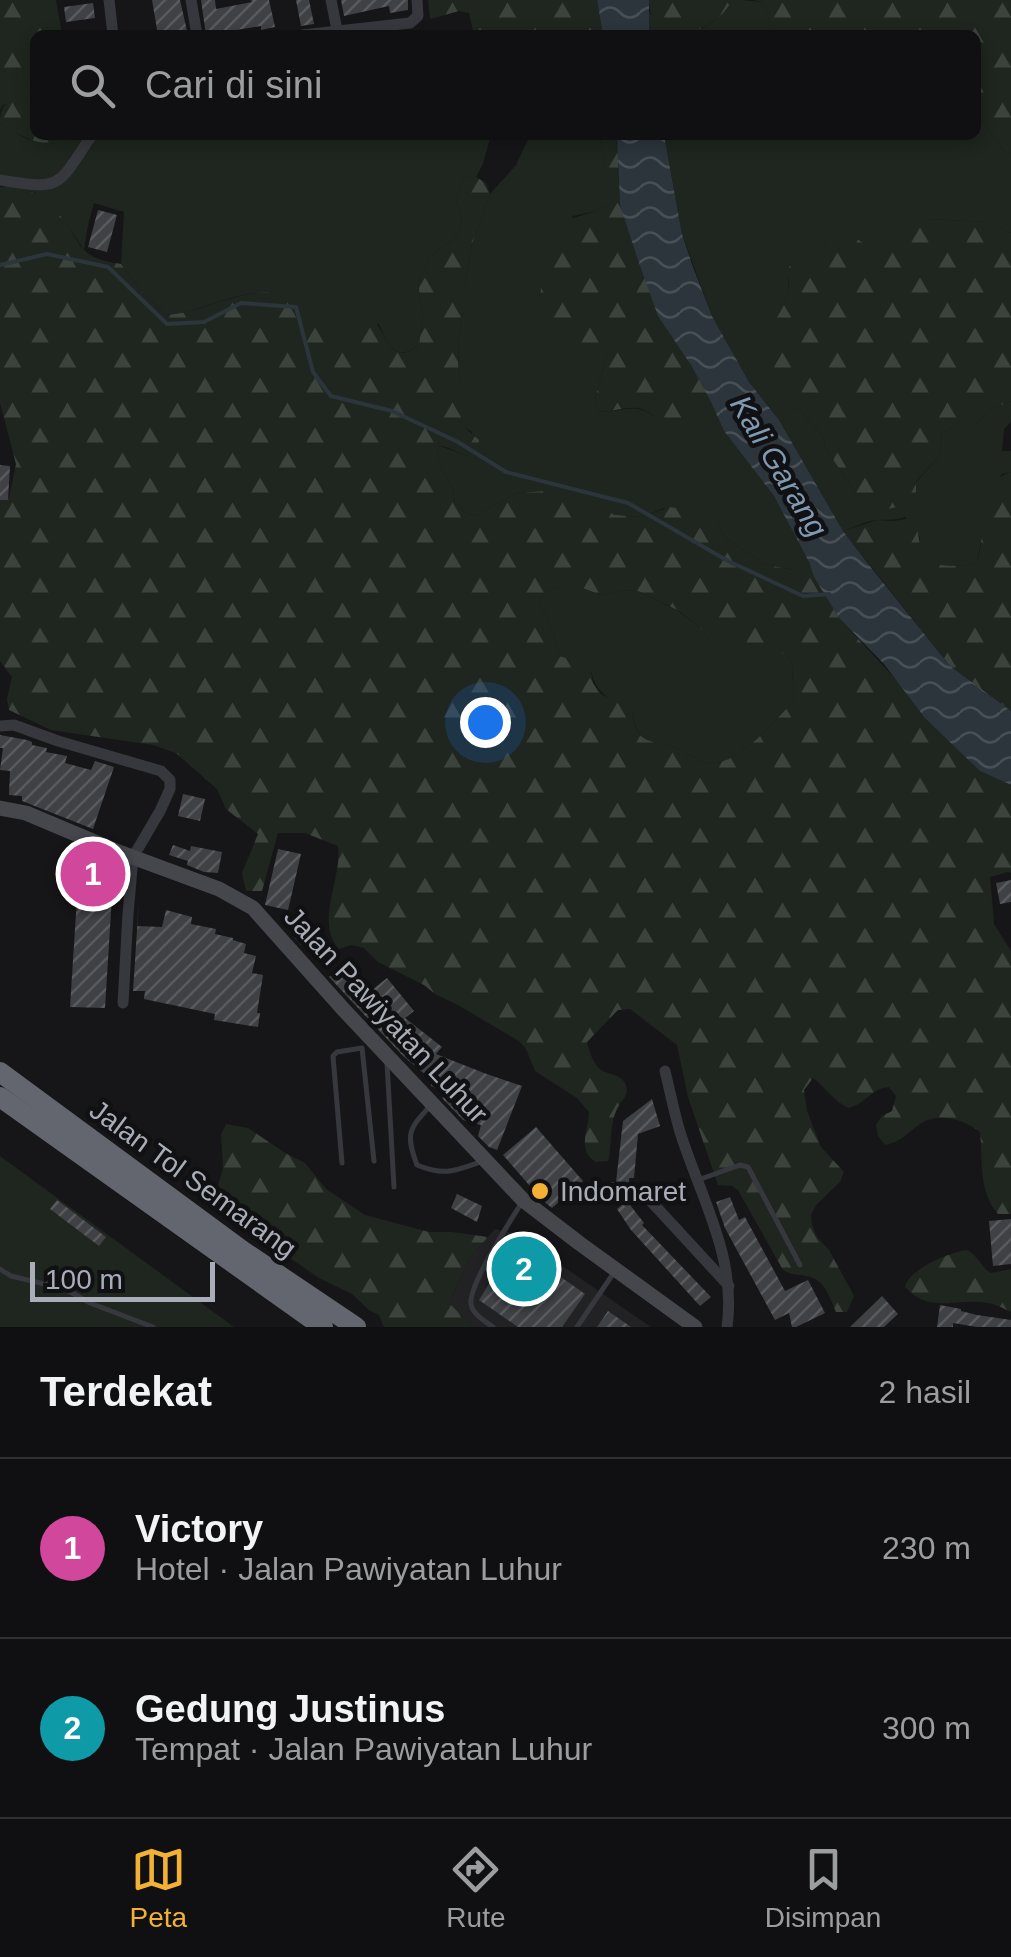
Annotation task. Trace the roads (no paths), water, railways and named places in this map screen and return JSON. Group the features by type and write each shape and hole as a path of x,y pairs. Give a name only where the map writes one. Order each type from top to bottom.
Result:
{"highway":[{"name":"Jalan Tol Semarang","path":"0,1072 243,1252 356,1327"},
{"name":"Jalan Tol Semarang","path":"0,1097 324,1327"}],"main road":[{"name":"Jalan Pawiyatan Luhur","path":"0,808 26,814 219,888 252,908 366,1043 386,1054 523,1200 695,1327"}],"street":[{"path":"109,0 112,30"},
{"path":"190,0 195,30"},
{"path":"331,0 337,30 410,23 418,16 417,0"},
{"path":"0,180 42,186 58,182 88,140"},
{"path":"0,726 14,725 161,771 170,780 170,789 134,858 123,1003"},
{"path":"665,1071 680,1131 714,1223 729,1286 727,1327"},
{"path":"647,1197 729,1286"}],"lane":[{"path":"342,1163 334,1056 366,1043 374,1161"},
{"path":"386,1054 394,1187"},
{"path":"433,1102 411,1126 409,1143 417,1165 434,1172 454,1172 486,1160"},
{"path":"698,1180 748,1167 800,1265"},
{"path":"493,1327 472,1306 474,1288 523,1200"},
{"path":"0,1269 11,1276 64,1288 90,1303 152,1327"},
{"path":"578,1327 616,1270"}],"water":[{"path":"597,0 649,0 649,30 602,30"},
{"name":"Kali Garang","path":"617,140 665,140 682,234 712,316 749,382 779,420 843,531 950,666 1011,711 1011,785 980,771 925,718 884,664 839,618 774,496 724,431 691,365 658,316 620,205"}],"waterway":[{"path":"0,265 47,254 108,267 167,324 204,322 241,303 296,307 313,372 331,396 392,411 458,442 506,472 628,503 728,561 803,596 829,594"}],"place":[{"name":"Victory","path":"93,874"},
{"name":"Indomaret","path":"540,1191"},
{"name":"Gedung Justinus","path":"524,1269"}]}
